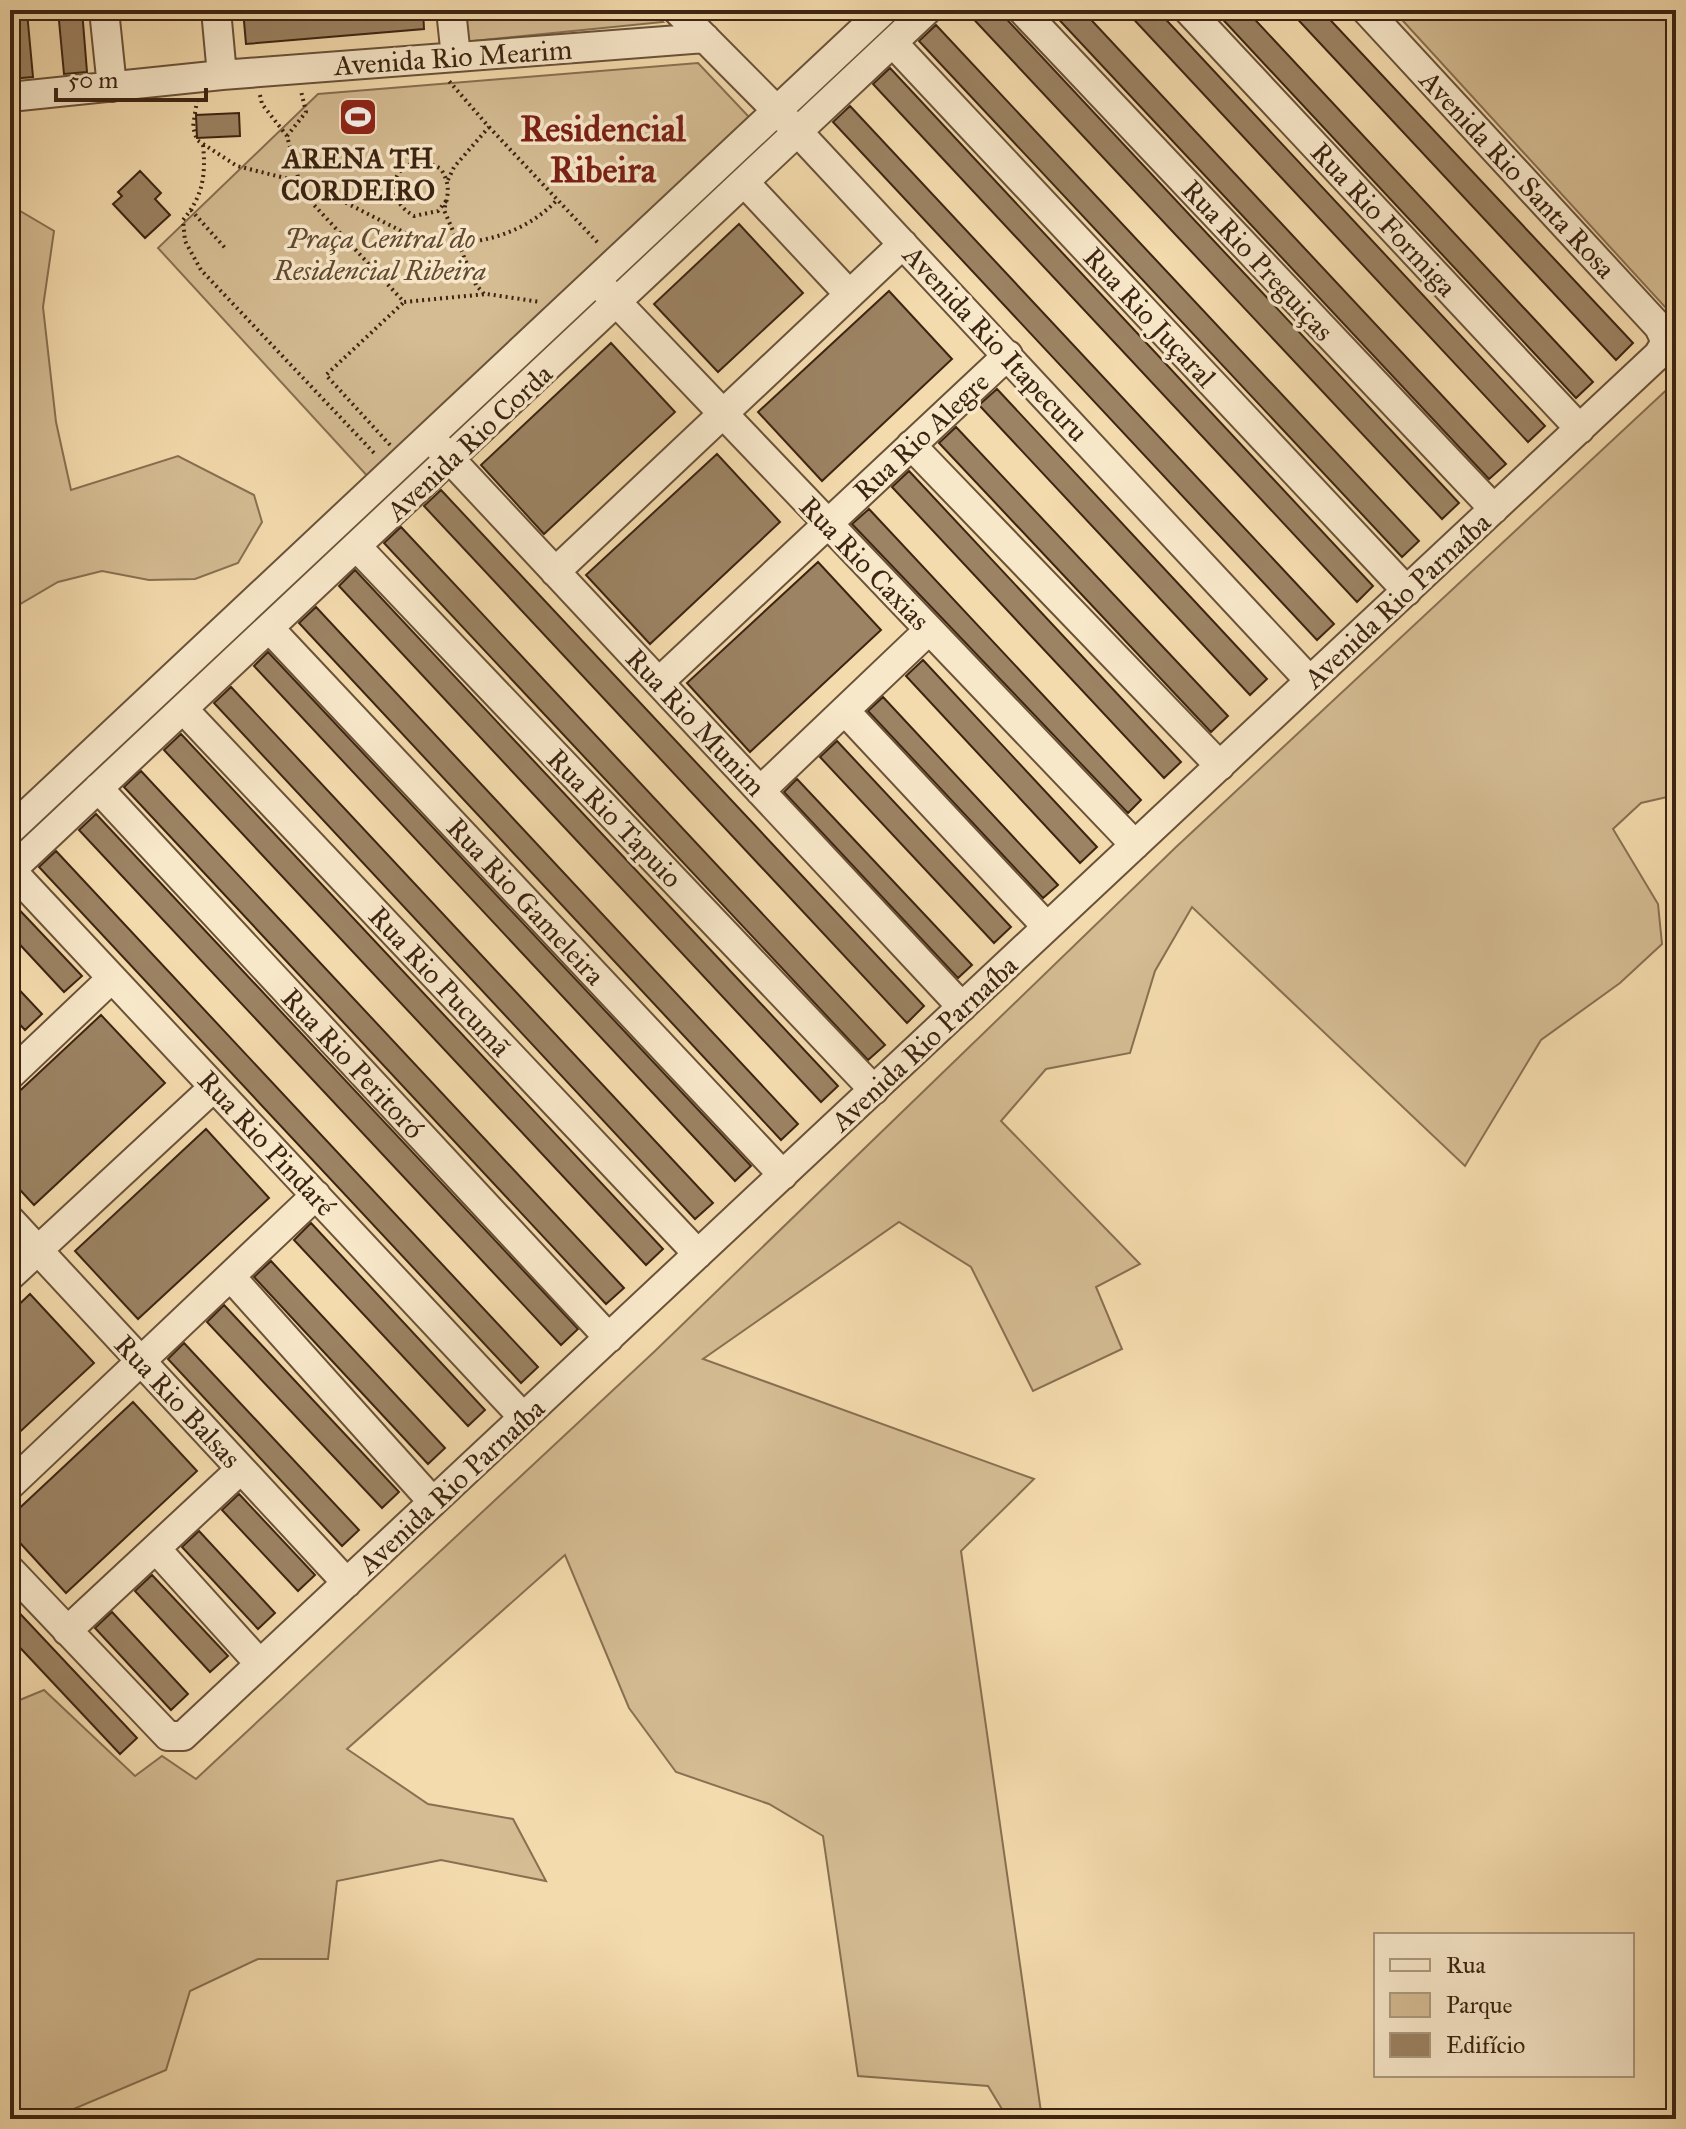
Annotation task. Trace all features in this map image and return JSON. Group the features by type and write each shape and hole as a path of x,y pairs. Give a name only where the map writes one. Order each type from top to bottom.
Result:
{"street":[{"path":"104,10 112,87"},
{"path":"210,76 216,10"},
{"path":"446,58 451,10"},
{"name":"Avenida Rio Itapecuru","path":"677,10 798,132 1310,681"},
{"name":"Avenida Rio Corda","path":"10,830 884,10"},
{"name":"Avenida Rio Corda","path":"10,870 927,10"},
{"name":"Rua Rio Preguiças","path":"1022,10 1494,509"},
{"name":"Rua Rio Formiga","path":"1188,10 1580,429"},
{"name":"Avenida Rio Santa Rosa","path":"1366,10 1659,327 1666,342"},
{"name":"Avenida Rio Mearim","path":"10,97 210,76 705,38"},
{"name":"Rua Rio Juçaral","path":"893,43 1407,591"},
{"path":"745,183 849,294"},
{"path":"555,572 903,244"},
{"name":"Rua Rio Caxias","path":"606,271 617,304 1135,845"},
{"name":"Avenida Rio Parnaíba","path":"67,1631 168,1736 183,1736 1580,429 1658,355 1666,342"},
{"name":"Rua Rio Alegre","path":"659,682 1008,355"},
{"name":"Rua Rio Munim","path":"430,437 962,1007"},
{"path":"911,445 1220,766"},
{"name":"Rua Rio Tapuio","path":"357,547 874,1090"},
{"name":"Rua Rio Gameleira","path":"269,628 783,1175"},
{"path":"760,791 929,630"},
{"name":"Rua Rio Pucumã","path":"183,709 698,1254"},
{"path":"845,711 1047,927"},
{"name":"Rua Rio Peritoró","path":"98,788 609,1338"},
{"name":"Rua Rio Pindaré","path":"10,870 523,1417"},
{"path":"15,1059 112,978"},
{"path":"10,1276 214,1087"},
{"path":"10,1485 316,1195"},
{"name":"Rua Rio Balsas","path":"10,1220 347,1583"},
{"path":"231,1277 433,1502"},
{"path":"10,1570 67,1631 241,1469"},
{"path":"157,1550 260,1664"}],"path":[{"path":"446,58 455,90 557,200 606,271"},
{"path":"287,136 306,112 295,69"},
{"path":"255,73 262,104 287,136 302,192 404,302"},
{"path":"210,76 193,127 197,140 203,145 237,166 300,182 423,242 458,243 492,237 526,225 557,200"},
{"path":"484,294 476,285 444,210 448,180 454,167 489,127"},
{"path":"203,145 204,183 183,220 185,241 201,270 398,466"},
{"path":"446,201 438,211 414,216 395,199 393,187 406,165 417,161 430,162 448,180"},
{"path":"191,210 226,249"},
{"path":"398,466 326,375 404,302 484,294 570,304"}],"green space":[{"path":"460,10 651,10 663,22 464,42"},
{"path":"1393,10 1676,10 1676,319"},
{"name":"Praça Central do Residencial Ribeira","path":"698,63 749,117 371,480 158,248 318,94"},
{"path":"10,205 54,231 43,307 56,422 71,490 178,456 254,495 262,522 238,563 195,579 149,580 102,571 58,582 10,610"},
{"path":"1676,381 1676,795 1641,803 1613,829 1658,904 1662,944 1620,983 1541,1040 1465,1166 1192,907 1155,971 1130,1053 1046,1069 1001,1121 1140,1264 1096,1287 1122,1349 1033,1391 971,1267 899,1222 703,1359 1034,1479 961,1551 1042,2119 1008,2119 988,2086 858,2076 823,1836 769,1804 676,1772 629,1708 565,1555 347,1749 428,1804 513,1819 546,1881 441,1860 337,1881 328,1959 258,1959 190,1991 166,2070 50,2119 21,2119 10,2104 10,1704 44,1690 135,1776 162,1756 196,1779 655,1351 1175,848"}],"building":[{"path":"58,10 82,10 87,72 64,74"},
{"path":"243,10 423,10 424,29 246,44"},
{"path":"965,10 998,10 1459,503 1442,519"},
{"path":"1050,10 1082,10 1506,464 1489,479"},
{"path":"1125,10 1157,10 1545,426 1528,442"},
{"path":"1214,10 1246,10 1593,382 1576,398"},
{"path":"1289,10 1321,10 1633,343 1616,360"},
{"path":"27,12 33,77 10,79 10,14"},
{"path":"936,25 1419,541 1402,557 919,41"},
{"path":"890,68 1373,586 1357,602 873,84"},
{"path":"850,106 1334,624 1317,640 833,122"},
{"path":"239,113 240,136 197,138 196,115"},
{"path":"140,171 161,193 155,199 170,215 145,238 113,204 122,196 118,192"},
{"path":"739,224 803,293 718,372 654,304"},
{"path":"889,291 952,359 822,481 758,412"},
{"path":"611,343 675,412 544,534 481,465"},
{"path":"997,389 1267,679 1250,695 979,405"},
{"path":"956,427 1228,716 1211,732 939,443"},
{"path":"717,454 780,522 650,644 586,575"},
{"path":"909,471 1181,762 1164,778 892,487"},
{"path":"441,490 924,1006 907,1023 424,506"},
{"path":"869,509 1141,800 1128,813 852,524"},
{"path":"401,527 885,1045 868,1060 384,543"},
{"path":"818,562 881,630 750,752 687,683"},
{"path":"355,570 838,1086 821,1102 339,586"},
{"path":"316,607 798,1124 781,1140 299,623"},
{"path":"268,652 751,1166 735,1181 254,666"},
{"path":"923,660 1097,847 1080,863 906,676"},
{"path":"231,687 713,1203 695,1219 214,703"},
{"path":"883,697 1058,885 1043,898 868,711"},
{"path":"181,734 663,1249 646,1265 164,750"},
{"path":"837,741 1011,927 994,943 820,757"},
{"path":"141,771 624,1288 606,1304 124,787"},
{"path":"797,779 972,965 958,978 784,792"},
{"path":"96,814 578,1329 561,1345 79,830"},
{"path":"56,851 538,1367 521,1383 39,867"},
{"path":"10,900 82,976 64,992 10,934"},
{"path":"10,980 42,1014 25,1030 10,1014"},
{"path":"101,1015 165,1083 34,1205 10,1179 10,1100"},
{"path":"206,1129 269,1198 138,1319 75,1251"},
{"path":"311,1223 485,1410 468,1426 294,1240"},
{"path":"271,1261 445,1448 428,1464 254,1277"},
{"path":"30,1294 94,1363 10,1441 10,1313"},
{"path":"224,1305 399,1492 382,1508 207,1322"},
{"path":"184,1343 359,1530 342,1546 168,1359"},
{"path":"133,1402 197,1471 66,1593 10,1532 10,1517"},
{"path":"239,1494 315,1575 298,1591 222,1510"},
{"path":"199,1531 275,1613 258,1629 182,1547"},
{"path":"152,1575 228,1656 210,1672 135,1591"},
{"path":"10,1603 137,1738 120,1754 10,1637"},
{"path":"112,1612 188,1694 171,1710 95,1628"}],"place":[{"name":"ARENA TH CORDEIRO","path":"358,117"}],"district":[{"name":"Residencial Ribeira","path":"603,148"}]}
